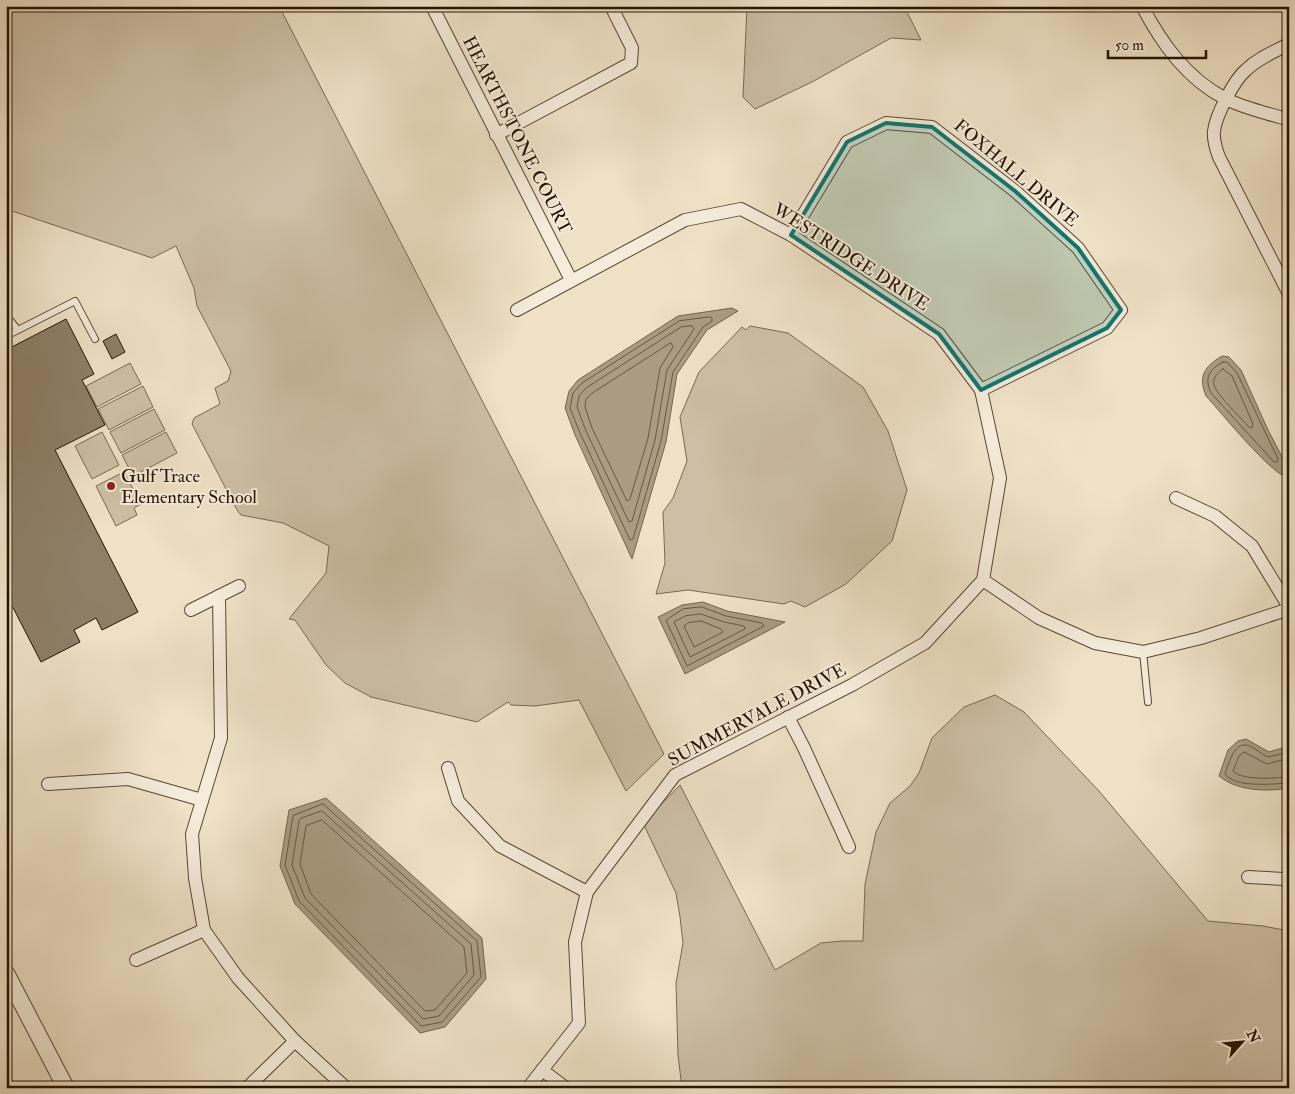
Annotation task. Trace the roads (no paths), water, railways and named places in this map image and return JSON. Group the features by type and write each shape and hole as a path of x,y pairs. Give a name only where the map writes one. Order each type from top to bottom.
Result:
{"street":[{"name":"HEARTHSTONE COURT","path":"432,6 571,280"},
{"path":"496,135 631,63 632,48 611,6"},
{"path":"1142,6 1158,35 1175,58 1198,81 1227,100 1289,120"},
{"path":"1289,44 1256,62 1244,71 1227,100 1214,131 1219,157 1289,294"},
{"name":"FOXHALL DRIVE","path":"791,235 847,142 886,123 932,127 1016,191 1078,248 1121,310 1106,328 982,390"},
{"name":"WESTRIDGE DRIVE","path":"517,310 684,220 741,209 791,235 939,334 982,390"},
{"path":"982,390 1000,478 983,580 1039,618 1095,643 1143,652 1201,638 1289,608 1252,546 1215,516 1176,498"},
{"name":"SUMMERVALE DRIVE","path":"528,1088 578,1023 576,942 587,892 675,774 852,685 925,643 983,580"},
{"path":"191,610 240,586"},
{"path":"219,596 220,738 192,834 195,878 204,930 238,978 295,1041 346,1088"},
{"path":"788,717 849,847"},
{"path":"448,768 458,801 500,846 587,892"},
{"path":"48,784 128,780 202,800"},
{"path":"1248,877 1284,879 1289,876"},
{"path":"136,960 204,930"},
{"path":"6,973 66,1088"},
{"path":"247,1088 295,1041"},
{"path":"542,1070 566,1088"}],"lane":[{"path":"6,336 75,301 95,339"},
{"path":"6,315 18,330"},
{"path":"1143,652 1148,702"}],"water":[{"path":"732,308 738,311 707,330 677,374 666,442 632,559 575,435 565,408 569,391 578,380 678,316"},
{"path":"1222,356 1229,357 1241,370 1268,430 1289,470 1289,478 1281,474 1259,455 1206,396 1203,383 1204,373 1211,364"},
{"path":"703,602 727,611 785,622 685,674 658,617 682,605"},
{"path":"1246,739 1269,752 1289,746 1289,788 1271,790 1252,789 1234,785 1219,776 1228,750 1238,741"},
{"path":"326,798 482,938 486,979 445,1027 420,1033 295,904 280,866 289,810"}],"place":[{"name":"Gulf Trace Elementary School","path":"111,486"}]}
